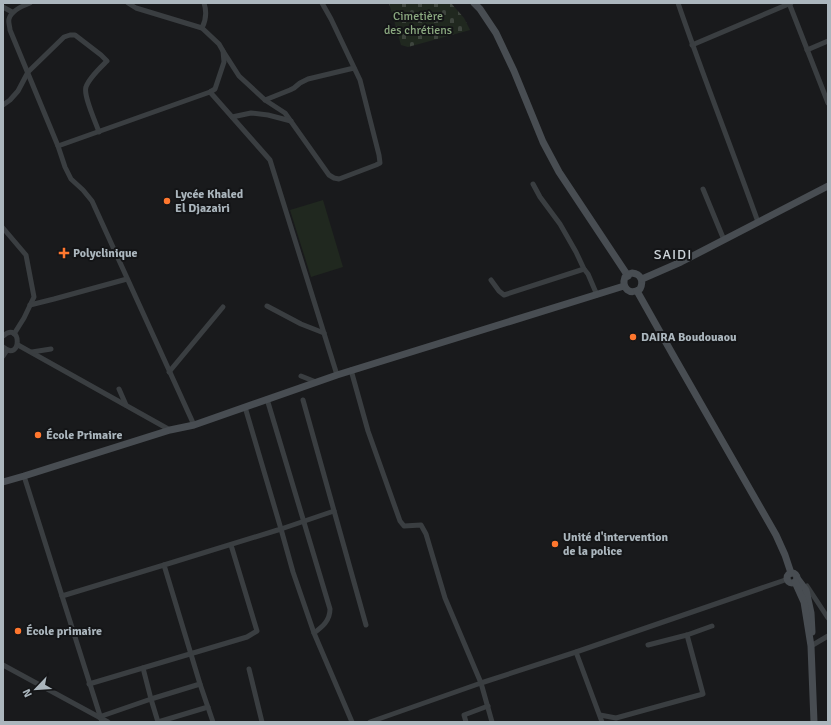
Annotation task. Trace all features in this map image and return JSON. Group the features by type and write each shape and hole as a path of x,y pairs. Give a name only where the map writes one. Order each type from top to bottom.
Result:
{"main road":[{"path":"474,3 480,9 496,33 514,71 543,142 559,172 628,276"},
{"path":"642,279 682,262 828,186"},
{"path":"629,274 638,274 642,279 642,286 637,291 628,291 624,286 625,277 629,274"},
{"path":"3,482 170,430 194,426 245,406 351,370 624,286"},
{"path":"637,291 776,535 785,555 804,602 811,646 814,722"}],"street":[{"path":"30,3 12,12 9,21 10,30 58,146 65,167 71,179 92,201 194,426"},
{"path":"128,3 136,8 202,28 219,44 239,76 265,100 285,113 329,175 339,179 376,165 380,162 360,80 322,3"},
{"path":"202,28 206,19 206,8 204,3"},
{"path":"678,3 692,45 758,222"},
{"path":"692,45 790,3 828,103"},
{"path":"3,7 12,12"},
{"path":"3,105 18,91 28,72 64,37 75,35 107,61 88,82 85,89 86,96 99,132"},
{"path":"807,50 828,41"},
{"path":"223,51 224,62 212,91 215,98 270,160 337,375"},
{"path":"265,100 290,90 300,83 308,80 354,68"},
{"path":"58,146 212,91"},
{"path":"232,117 251,113 268,114 292,122"},
{"path":"533,184 540,197 560,224 588,274 597,295"},
{"path":"703,189 724,240"},
{"path":"3,228 26,255 34,297 14,334"},
{"path":"491,280 504,295 584,269"},
{"path":"30,305 127,279"},
{"path":"267,306 301,324 324,333"},
{"path":"169,372 223,307"},
{"path":"3,336 9,333 14,334 18,339 18,344 14,349 5,349 3,356"},
{"path":"18,344 170,430"},
{"path":"32,352 51,349"},
{"path":"351,370 368,431 400,521 404,526 421,525 426,534 445,598 481,683 492,722"},
{"path":"301,376 316,382"},
{"path":"119,389 126,405"},
{"path":"267,399 330,609 330,615 326,622 322,628 314,633"},
{"path":"303,400 366,625"},
{"path":"245,406 293,572 314,633 352,722"},
{"path":"24,476 100,719"},
{"path":"62,596 231,545 334,511"},
{"path":"89,684 246,637 257,631 231,545"},
{"path":"164,565 213,722"},
{"path":"370,722 481,683 794,578 806,585 827,616"},
{"path":"648,646 712,626"},
{"path":"600,715 616,718 703,694 687,635"},
{"path":"811,646 828,636"},
{"path":"576,652 602,722"},
{"path":"3,665 108,722"},
{"path":"144,668 158,722 208,707"},
{"path":"249,669 262,722"},
{"path":"100,719 151,699 200,684"},
{"path":"466,722 464,715 488,706"}],"green space":[{"name":"Cimetière des chrétiens","path":"389,3 451,3 464,18 470,30 408,47 401,45"},
{"path":"323,200 343,267 311,277 290,210"}],"place":[{"name":"Lycée Khaled El Djazairi","path":"167,201"},
{"name":"Polyclinique","path":"64,253"},
{"name":"DAIRA Boudouaou","path":"633,337"},
{"name":"École Primaire","path":"38,435"},
{"name":"Unité d'intervention de la police","path":"555,544"},
{"name":"École primaire","path":"18,631"}],"district":[{"name":"SAIDI","path":"673,254"}]}
